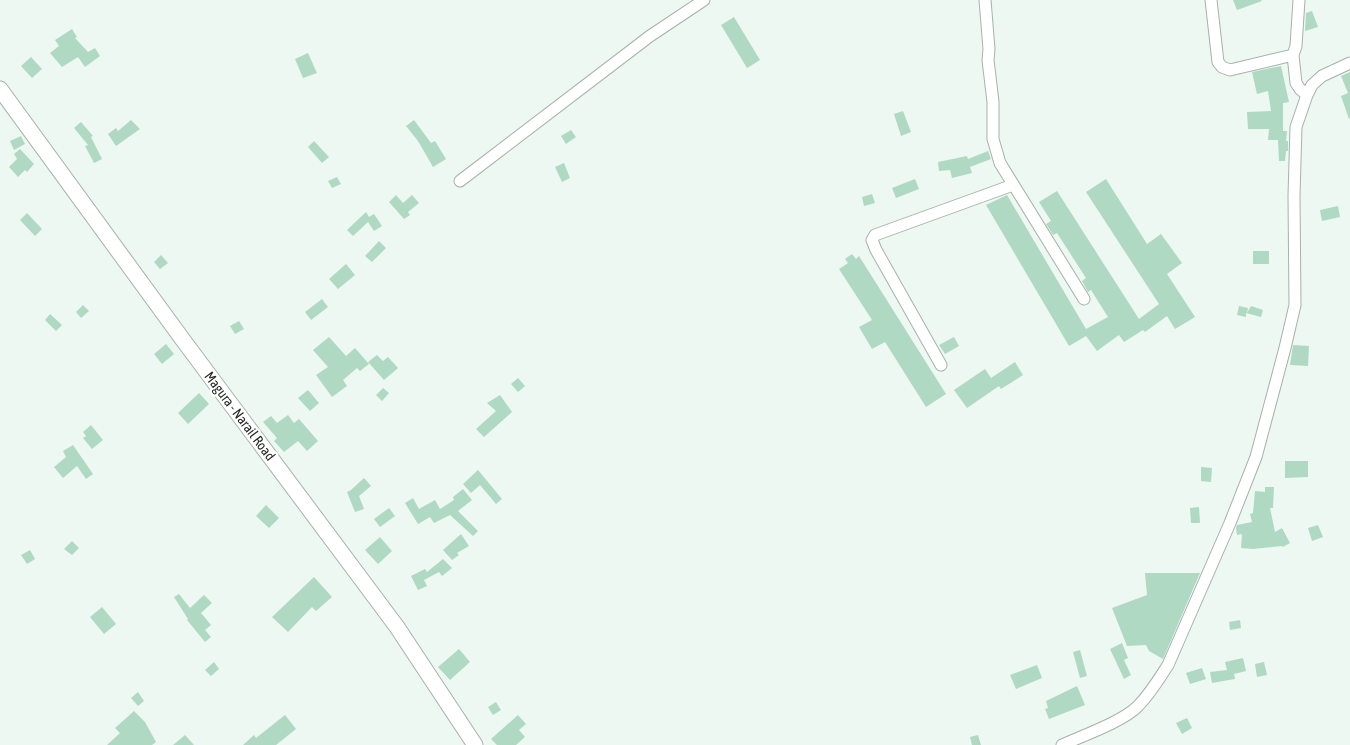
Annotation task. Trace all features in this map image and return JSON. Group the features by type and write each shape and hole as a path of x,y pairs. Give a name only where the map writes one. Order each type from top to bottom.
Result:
{"main road":[{"name":"Magura - Narail Road","path":"0,90 397,628 475,745"}],"street":[{"path":"460,181 650,36 704,0"},
{"path":"985,0 989,49 988,60 993,102 993,139 1000,163 1084,299"},
{"path":"1211,0 1218,62 1222,67 1230,70 1293,55"},
{"path":"1299,0 1296,46 1293,55 1296,83 1307,95"},
{"path":"1062,745 1113,722 1137,707 1156,684 1168,665 1230,523 1256,457 1295,305 1294,196 1296,127 1312,85 1322,76 1350,63"},
{"path":"941,365 876,250 872,240 874,235 1013,185"}],"building":[{"path":"1233,0 1261,0 1262,1 1237,10"},
{"path":"1312,11 1318,27 1305,31 1306,13"},
{"path":"734,17 760,60 747,68 721,25"},
{"path":"72,29 77,37 75,38 88,52 95,48 100,56 85,67 78,57 62,67 50,53 59,46 55,40"},
{"path":"308,53 317,73 303,78 295,59"},
{"path":"31,57 42,69 32,78 21,66"},
{"path":"1281,66 1289,102 1283,103 1283,131 1287,131 1286,141 1288,141 1285,161 1279,161 1278,140 1268,140 1269,129 1248,129 1247,112 1271,111 1268,91 1257,94 1252,72"},
{"path":"1350,72 1349,119 1341,96 1348,93 1341,76"},
{"path":"903,111 911,132 901,136 894,114"},
{"path":"131,120 140,129 116,146 108,134 116,128 118,131"},
{"path":"414,120 431,143 435,141 446,159 433,167 418,141 406,126"},
{"path":"81,122 93,136 91,137 102,159 94,163 85,146 88,145 74,128"},
{"path":"571,130 576,137 566,144 561,136"},
{"path":"21,136 25,144 14,150 10,141"},
{"path":"314,141 329,157 322,163 308,147"},
{"path":"20,149 34,164 27,172 25,170 18,177 9,167 17,159 14,154"},
{"path":"988,151 991,159 970,167 972,173 952,178 950,170 939,171 938,162 967,156 968,159"},
{"path":"564,163 570,178 562,182 555,167"},
{"path":"337,177 341,184 332,188 328,181"},
{"path":"915,179 919,189 896,198 892,188"},
{"path":"1106,179 1147,244 1161,234 1182,263 1167,274 1195,317 1175,329 1167,316 1145,332 1143,330 1124,342 1119,335 1097,351 1086,336 1069,346 986,205 1007,195 1086,329 1108,317 1091,290 1088,292 1082,281 1086,278 1057,233 1053,235 1046,224 1051,221 1039,202 1057,191 1139,319 1159,304 1086,192"},
{"path":"872,194 875,203 864,206 862,197"},
{"path":"396,195 403,203 412,195 419,203 408,212 410,215 404,219 389,202"},
{"path":"1338,206 1340,217 1322,221 1320,210"},
{"path":"366,212 369,217 374,214 382,226 374,231 368,222 353,236 347,230"},
{"path":"27,213 42,229 35,236 20,220"},
{"path":"379,241 386,248 372,262 365,256"},
{"path":"1253,251 1269,251 1269,264 1253,264"},
{"path":"852,254 856,259 859,256 946,394 926,407 885,342 872,349 859,327 872,320 839,269 848,263 845,259"},
{"path":"161,255 168,263 160,269 154,262"},
{"path":"346,264 355,275 338,289 329,279"},
{"path":"322,299 328,307 311,320 305,312"},
{"path":"83,305 89,311 81,318 76,312"},
{"path":"1239,306 1248,308 1247,313 1251,306 1263,310 1261,317 1246,313 1246,317 1237,315"},
{"path":"50,314 62,325 56,331 45,320"},
{"path":"239,321 244,329 235,334 230,326"},
{"path":"329,337 346,356 355,348 369,364 360,371 357,368 343,380 347,386 332,397 316,375 328,367 313,350"},
{"path":"954,337 959,346 945,354 939,345"},
{"path":"166,344 174,354 162,364 154,354"},
{"path":"1293,345 1309,346 1308,366 1290,365"},
{"path":"377,355 383,361 388,357 398,368 384,380 368,362"},
{"path":"1015,362 1023,375 1001,389 999,386 967,408 954,390 985,369 991,378"},
{"path":"518,378 525,386 518,392 511,384"},
{"path":"383,388 389,393 382,401 376,395"},
{"path":"308,390 319,403 310,411 298,398"},
{"path":"199,393 209,404 188,424 178,413"},
{"path":"500,395 512,412 484,437 476,429 496,411 487,403"},
{"path":"288,415 294,423 299,419 318,441 307,451 298,441 284,452 274,441 277,438 263,422 271,416 277,423"},
{"path":"91,425 103,440 92,449 83,438 86,436 83,432"},
{"path":"73,445 93,474 86,479 77,466 63,478 54,467 66,457 63,451"},
{"path":"1285,461 1308,461 1308,477 1285,478"},
{"path":"1201,467 1212,468 1211,482 1201,481"},
{"path":"478,470 502,499 496,504 480,485 471,493 463,484"},
{"path":"364,478 371,486 359,496 364,509 355,512 347,492"},
{"path":"1265,487 1274,487 1273,508 1270,508 1275,532 1282,528 1290,543 1283,547 1241,548 1242,534 1237,535 1237,525 1252,522 1250,514 1253,513 1255,491 1265,492"},
{"path":"463,489 472,500 458,511 478,531 473,536 450,515 434,523 430,517 418,524 405,503 413,498 419,509 435,500 440,509 454,500 453,497"},
{"path":"266,505 279,518 269,528 256,516"},
{"path":"1199,507 1200,523 1191,523 1190,508"},
{"path":"389,508 395,516 380,527 374,519"},
{"path":"1318,525 1323,537 1312,541 1308,528"},
{"path":"461,534 469,546 457,553 459,555 452,560 443,550"},
{"path":"380,537 392,551 378,564 365,550"},
{"path":"72,541 79,548 72,555 64,549"},
{"path":"30,550 35,559 27,564 21,555"},
{"path":"443,559 452,568 442,576 439,572 424,580 427,586 418,590 411,576 425,569 427,572"},
{"path":"1145,573 1200,573 1163,659 1149,651 1146,645 1127,646 1112,608 1147,595"},
{"path":"314,577 332,597 316,611 312,607 288,632 272,617"},
{"path":"179,594 190,608 204,595 212,603 201,613 211,625 205,630 211,637 205,642 187,620 174,597"},
{"path":"102,607 116,624 104,634 90,617"},
{"path":"1240,620 1241,628 1230,630 1229,622"},
{"path":"1122,643 1128,658 1124,660 1131,675 1124,679 1110,649"},
{"path":"459,649 470,662 450,680 438,667"},
{"path":"1080,650 1087,676 1080,678 1073,652"},
{"path":"1243,658 1246,671 1234,674 1235,679 1212,683 1210,672 1227,670 1225,662"},
{"path":"214,662 219,669 211,676 205,670"},
{"path":"1264,662 1267,675 1257,677 1255,664"},
{"path":"1037,665 1042,678 1016,689 1010,675"},
{"path":"1202,668 1206,679 1190,684 1186,673"},
{"path":"1077,686 1085,705 1049,719 1045,709 1048,708 1046,701"},
{"path":"138,692 144,701 138,706 131,698"},
{"path":"496,702 501,710 493,715 488,707"},
{"path":"134,711 145,722 156,742 152,745 107,745 120,733 115,728"},
{"path":"285,715 296,729 276,745 243,745 254,735 256,738"},
{"path":"518,715 526,724 519,730 525,737 516,745 497,745 491,739"},
{"path":"1187,718 1192,728 1182,734 1176,723"},
{"path":"185,735 194,745 173,745"},
{"path":"978,735 981,745 972,745 970,737"}]}
